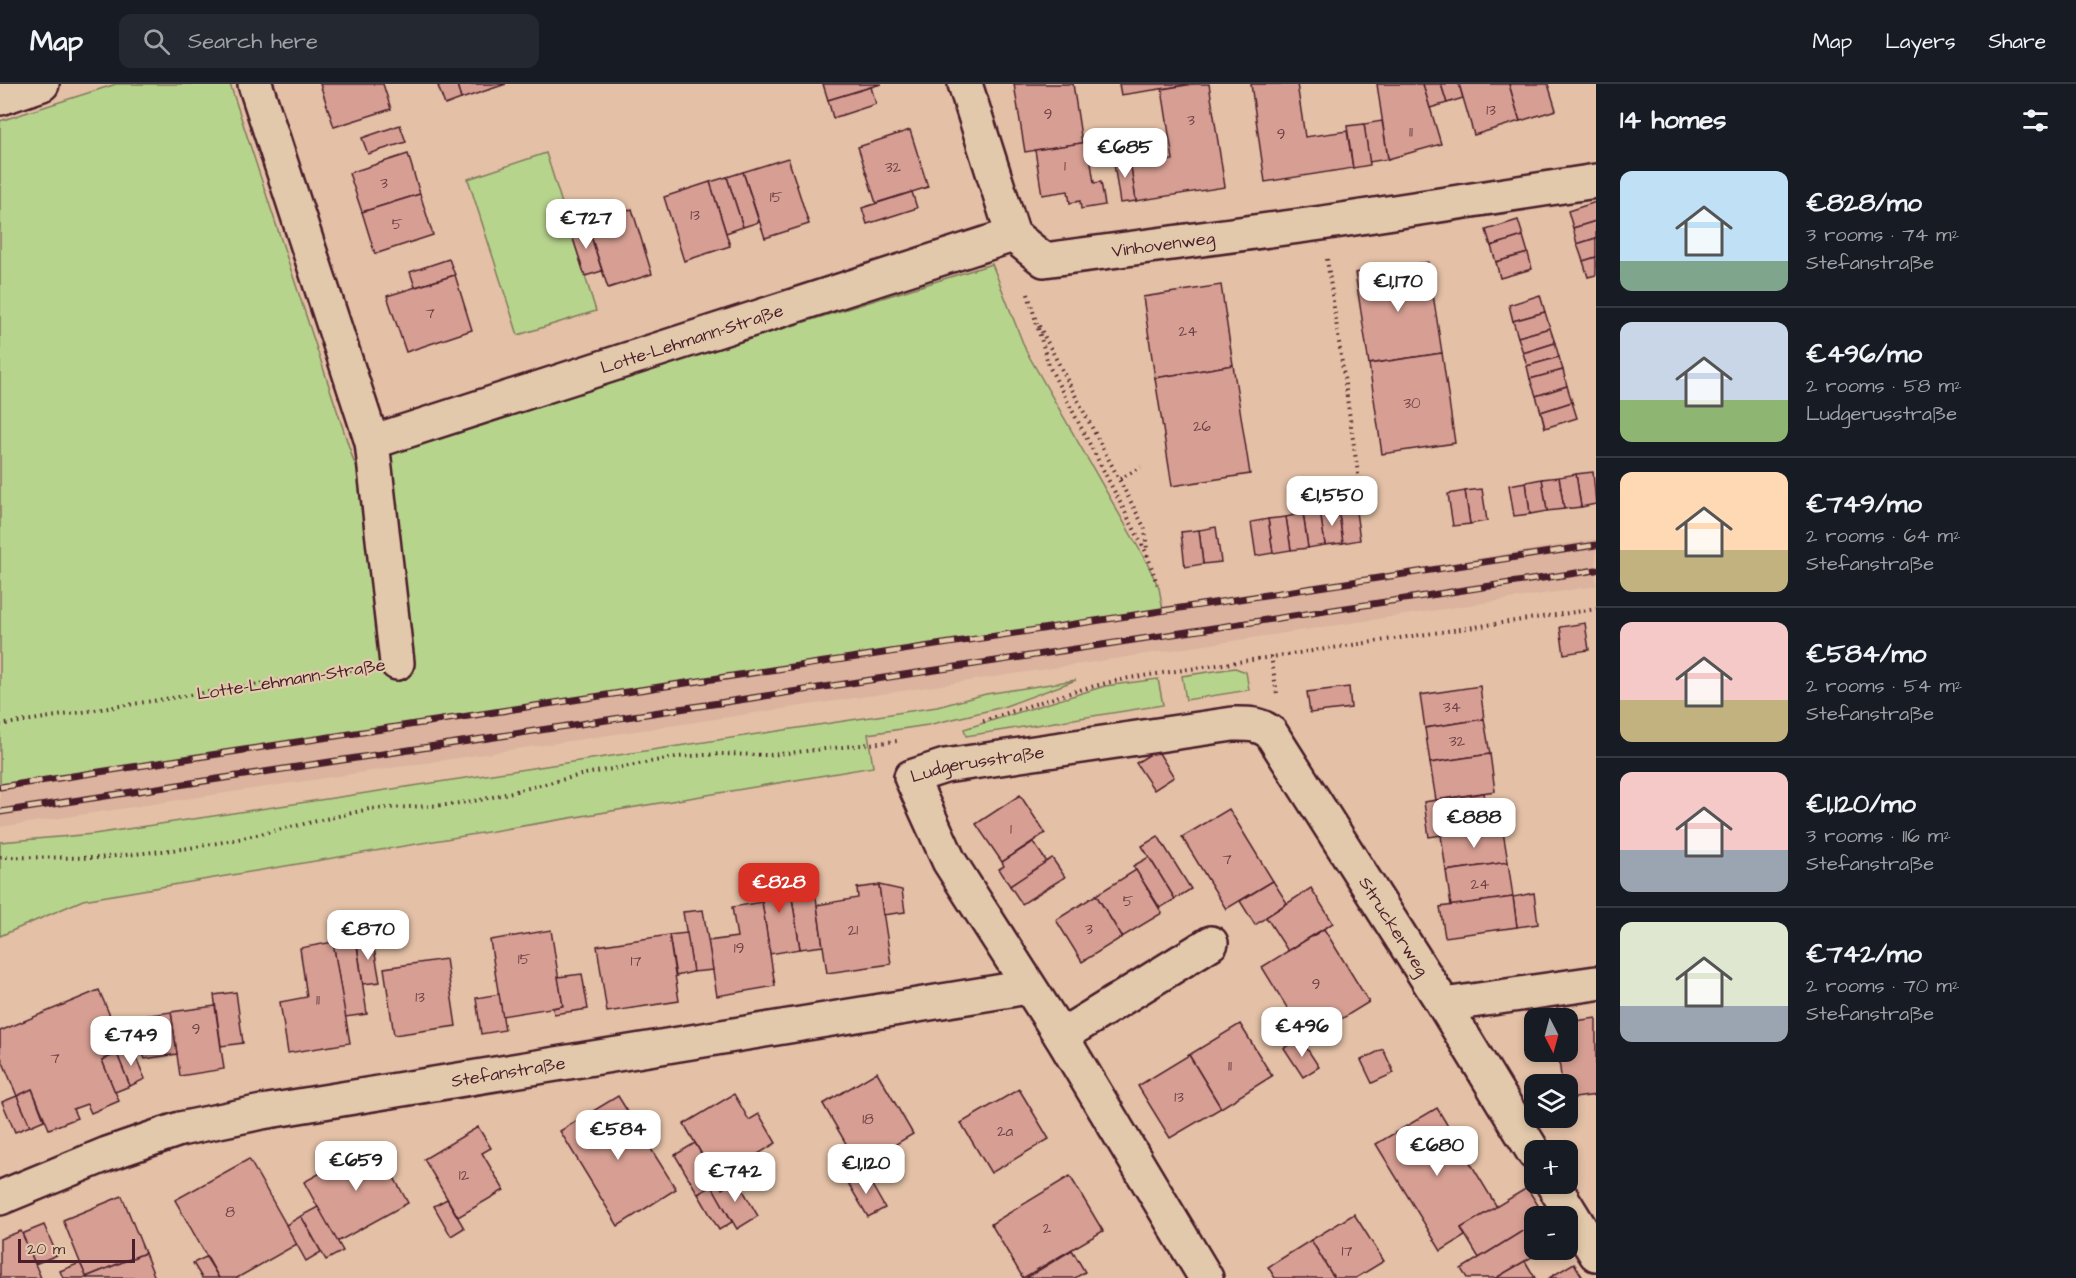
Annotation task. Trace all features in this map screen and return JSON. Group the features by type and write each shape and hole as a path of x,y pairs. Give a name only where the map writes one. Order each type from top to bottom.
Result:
{"street":[{"path":"0,98 42,84"},
{"name":"Lotte-Lehmann-Straße","path":"255,84 372,442 397,663"},
{"path":"965,84 1012,235"},
{"name":"Vinhovenweg","path":"1012,235 1044,260 1322,223 1596,182"},
{"name":"Lotte-Lehmann-Straße","path":"372,442 1012,235"},
{"name":"Ludgerusstraße","path":"1206,1278 1061,1036 949,861 911,777 945,766 1233,724"},
{"name":"Struckerweg","path":"1233,724 1257,725 1271,733 1444,1005 1526,1140"},
{"path":"1061,1036 1211,943"},
{"path":"1444,1005 1596,983"},
{"name":"Stefanstraße","path":"0,1198 107,1154 159,1136 180,1129 238,1117 1028,987"},
{"path":"1559,1194 1596,1254"}],"path":[{"path":"1322,223 1359,481"},
{"path":"1147,554 1145,529 1034,317 1049,366 1147,554 1157,584"},
{"path":"1120,479 1142,466"},
{"path":"979,722 1059,695 1129,678 1596,609"},
{"name":"Lotte-Lehmann-Straße","path":"0,725 397,663"},
{"path":"0,857 98,858 160,852 234,840 369,809 446,805 480,800 585,774 677,757 720,754 770,755 885,743"}],"shaded area":[{"path":"1596,539 1596,586 0,827 0,786 1163,610"}],"green space":[{"path":"116,84 230,84 354,462 992,264 1026,351 1146,561 1159,588 1163,610 0,786 0,121"},
{"path":"546,153 596,311 518,335 468,179"},
{"path":"1235,668 1246,672 1249,690 1186,700 1182,676"},
{"path":"1158,679 1163,705 966,736 964,729 1105,686"},
{"path":"1076,680 1003,707 928,725 868,734 873,767 83,900 0,936 0,842 94,834 937,707 986,694"}],"building":[{"path":"320,84 383,84 391,109 334,127"},
{"path":"457,84 461,99 445,105 438,86"},
{"path":"457,84 506,84 461,99"},
{"path":"823,84 881,84 828,100"},
{"path":"1014,84 1073,84 1082,143 1025,152"},
{"path":"1119,84 1193,84 1121,95"},
{"path":"1209,84 1225,187 1136,201 1129,154 1152,151 1154,163 1173,160 1162,89"},
{"path":"1251,84 1297,84 1305,137 1347,131 1353,168 1265,182"},
{"path":"1377,84 1423,84 1441,144 1388,159"},
{"path":"1423,84 1441,84 1447,103 1430,108"},
{"path":"1441,84 1459,84 1463,98 1447,103"},
{"path":"1459,84 1509,84 1520,121 1474,135"},
{"path":"1509,84 1548,84 1556,110 1520,121"},
{"path":"871,87 876,104 833,118 828,100"},
{"path":"1382,121 1388,159 1369,162 1364,124"},
{"path":"1364,124 1370,165 1353,168 1347,126"},
{"path":"400,125 406,142 368,154 362,138"},
{"path":"910,130 928,187 876,203 858,147"},
{"path":"1088,142 1094,183 1101,182 1105,205 1081,209 1080,201 1070,203 1068,191 1042,195 1035,150"},
{"path":"408,154 420,194 362,212 349,173"},
{"path":"1129,154 1136,201 1120,203 1113,157"},
{"path":"788,158 809,224 765,238 743,172"},
{"path":"743,172 759,222 743,227 727,177"},
{"path":"727,177 743,227 726,233 710,182"},
{"path":"710,182 730,246 684,261 664,197"},
{"path":"912,192 917,208 867,224 862,208"},
{"path":"420,194 433,235 375,254 362,212"},
{"path":"1596,202 1596,221 1573,228 1568,211"},
{"path":"632,209 652,274 608,288 587,224"},
{"path":"1518,220 1523,236 1491,246 1486,230"},
{"path":"1596,221 1596,238 1577,244 1573,228"},
{"path":"587,224 602,271 585,276 570,229"},
{"path":"1523,236 1528,253 1496,262 1491,246"},
{"path":"1596,238 1596,257 1583,261 1577,244"},
{"path":"1528,253 1532,269 1500,278 1496,262"},
{"path":"1596,257 1596,275 1588,277 1583,261"},
{"path":"449,259 455,275 415,287 410,272"},
{"path":"1428,262 1442,353 1369,364 1355,273"},
{"path":"455,275 472,330 406,352 387,296"},
{"path":"1221,285 1233,365 1155,378 1143,297"},
{"path":"1540,295 1545,312 1513,321 1509,305"},
{"path":"1545,312 1550,328 1518,337 1513,321"},
{"path":"1550,328 1555,343 1523,353 1518,337"},
{"path":"1555,343 1559,357 1527,366 1523,353"},
{"path":"1442,353 1455,443 1382,454 1369,364"},
{"path":"1559,357 1563,370 1530,379 1527,366"},
{"path":"1233,365 1250,474 1172,486 1155,378"},
{"path":"1563,370 1567,386 1536,396 1530,379"},
{"path":"1567,386 1572,402 1541,412 1536,396"},
{"path":"1572,402 1577,418 1545,428 1541,412"},
{"path":"1593,472 1596,504 1581,507 1576,474"},
{"path":"1576,474 1581,507 1564,509 1559,477"},
{"path":"1559,477 1564,509 1547,511 1542,479"},
{"path":"1542,479 1547,511 1530,514 1526,482"},
{"path":"1526,482 1530,514 1514,516 1509,485"},
{"path":"1482,489 1487,521 1470,524 1465,491"},
{"path":"1465,491 1470,524 1453,526 1448,494"},
{"path":"1355,505 1360,540 1343,543 1338,508"},
{"path":"1338,508 1343,543 1325,545 1320,511"},
{"path":"1320,511 1325,545 1308,548 1303,513"},
{"path":"1303,513 1308,548 1291,550 1286,517"},
{"path":"1286,517 1291,550 1273,553 1268,519"},
{"path":"1268,519 1273,553 1256,556 1251,522"},
{"path":"1216,527 1221,562 1203,564 1199,530"},
{"path":"1199,530 1203,564 1185,567 1181,532"},
{"path":"1585,623 1589,650 1564,654 1560,627"},
{"path":"1480,686 1484,719 1425,728 1420,695"},
{"path":"1349,687 1351,708 1310,713 1307,692"},
{"path":"1484,719 1490,754 1430,763 1425,728"},
{"path":"1157,750 1174,777 1154,790 1136,763"},
{"path":"1490,754 1495,791 1436,800 1430,763"},
{"path":"1484,793 1489,828 1429,837 1424,802"},
{"path":"1020,795 1045,833 1002,862 976,824"},
{"path":"1229,809 1273,881 1226,909 1182,837"},
{"path":"1502,826 1508,862 1446,871 1441,835"},
{"path":"1158,836 1191,889 1175,899 1142,846"},
{"path":"1033,842 1047,862 1010,886 999,869 1004,866 1002,862"},
{"path":"1149,857 1175,899 1160,908 1133,866"},
{"path":"1052,858 1065,877 1022,904 1010,886"},
{"path":"1508,862 1513,897 1451,906 1446,871"},
{"path":"812,870 823,946 800,949 788,873"},
{"path":"1136,870 1162,913 1122,937 1096,895"},
{"path":"788,873 800,949 770,954 758,878"},
{"path":"1273,881 1287,903 1255,925 1240,901"},
{"path":"879,885 891,964 827,973 817,905 858,898 857,888"},
{"path":"879,885 902,890 905,912 883,915"},
{"path":"1311,888 1333,923 1288,951 1266,917"},
{"path":"1534,893 1538,924 1517,927 1513,897"},
{"path":"1096,895 1122,937 1082,962 1056,920"},
{"path":"1513,897 1517,927 1445,937 1440,907"},
{"path":"762,902 775,986 717,996 708,941 737,937 732,907"},
{"path":"703,910 713,970 693,972 683,912"},
{"path":"1324,929 1369,1002 1307,1040 1262,967"},
{"path":"551,930 563,1006 502,1016 490,940"},
{"path":"687,933 693,972 676,976 669,935"},
{"path":"669,935 679,1001 607,1012 597,946"},
{"path":"372,937 380,982 363,984 356,939"},
{"path":"356,939 367,1014 345,1017 333,942"},
{"path":"333,942 350,1043 288,1053 280,1002 307,997 300,948"},
{"path":"446,959 456,1026 394,1035 384,968"},
{"path":"582,974 588,1009 554,1014 553,1008 563,1006 558,977"},
{"path":"99,990 125,1051 102,1060 119,1101 91,1113 87,1104 73,1109 77,1118 49,1129 32,1089 17,1096 0,1055 0,1031"},
{"path":"236,992 243,1043 221,1046 214,995"},
{"path":"499,994 505,1030 481,1034 476,998"},
{"path":"215,1006 224,1069 180,1076 171,1012"},
{"path":"171,1012 177,1054 145,1059 128,1018"},
{"path":"1596,1018 1596,1095 1578,1098 1578,1074 1561,1074 1559,1062 1578,1062 1578,1021"},
{"path":"1240,1024 1272,1076 1221,1108 1189,1055"},
{"path":"1300,1038 1319,1067 1303,1077 1284,1048"},
{"path":"132,1048 145,1079 130,1086 117,1054"},
{"path":"1383,1049 1394,1073 1372,1083 1361,1060"},
{"path":"117,1054 130,1086 115,1092 102,1060"},
{"path":"1189,1055 1221,1108 1170,1138 1138,1086"},
{"path":"877,1072 913,1134 859,1166 823,1104"},
{"path":"32,1089 44,1120 30,1126 17,1096"},
{"path":"1019,1089 1049,1139 991,1173 961,1123"},
{"path":"734,1094 749,1120 759,1114 776,1143 748,1160 754,1170 722,1189 684,1124"},
{"path":"17,1096 30,1126 15,1132 2,1102"},
{"path":"618,1096 676,1189 618,1226 560,1131"},
{"path":"1437,1108 1497,1207 1461,1228 1465,1236 1441,1251 1376,1144"},
{"path":"478,1127 491,1148 482,1153 504,1190 458,1217 424,1159"},
{"path":"375,1143 408,1203 337,1242 304,1182"},
{"path":"695,1143 717,1180 710,1184 712,1186 698,1194 675,1155"},
{"path":"249,1159 297,1244 237,1278 219,1278 175,1200"},
{"path":"865,1173 885,1208 868,1217 848,1183"},
{"path":"1070,1176 1103,1231 1023,1278 991,1224"},
{"path":"717,1180 722,1189 737,1180 758,1216 737,1229 710,1184"},
{"path":"712,1186 732,1222 719,1230 698,1194"},
{"path":"1524,1190 1524,1194 1531,1194 1539,1206 1524,1206 1524,1230 1479,1258 1461,1228"},
{"path":"122,1196 145,1253 86,1277 63,1220"},
{"path":"447,1199 464,1228 451,1236 434,1206"},
{"path":"318,1207 343,1251 326,1260 301,1216"},
{"path":"1354,1214 1384,1261 1356,1278 1334,1278 1311,1240"},
{"path":"301,1216 321,1252 306,1261 286,1225"},
{"path":"44,1225 57,1255 35,1264 22,1234"},
{"path":"1524,1230 1524,1260 1527,1260 1496,1278 1467,1278 1461,1269"},
{"path":"21,1231 41,1278 0,1278 0,1239"},
{"path":"1311,1240 1334,1278 1275,1278 1268,1267"},
{"path":"1072,1250 1085,1272 1075,1278 1026,1278"},
{"path":"145,1253 155,1278 86,1277"},
{"path":"206,1257 219,1278 202,1278 193,1263"},
{"path":"1525,1261 1535,1278 1496,1278"},
{"path":"80,1263 87,1278 63,1278 60,1271"},
{"path":"1574,1263 1583,1278 1549,1278"}],"railway":[{"path":"0,787 1596,545"},
{"path":"0,812 1596,570"}]}
